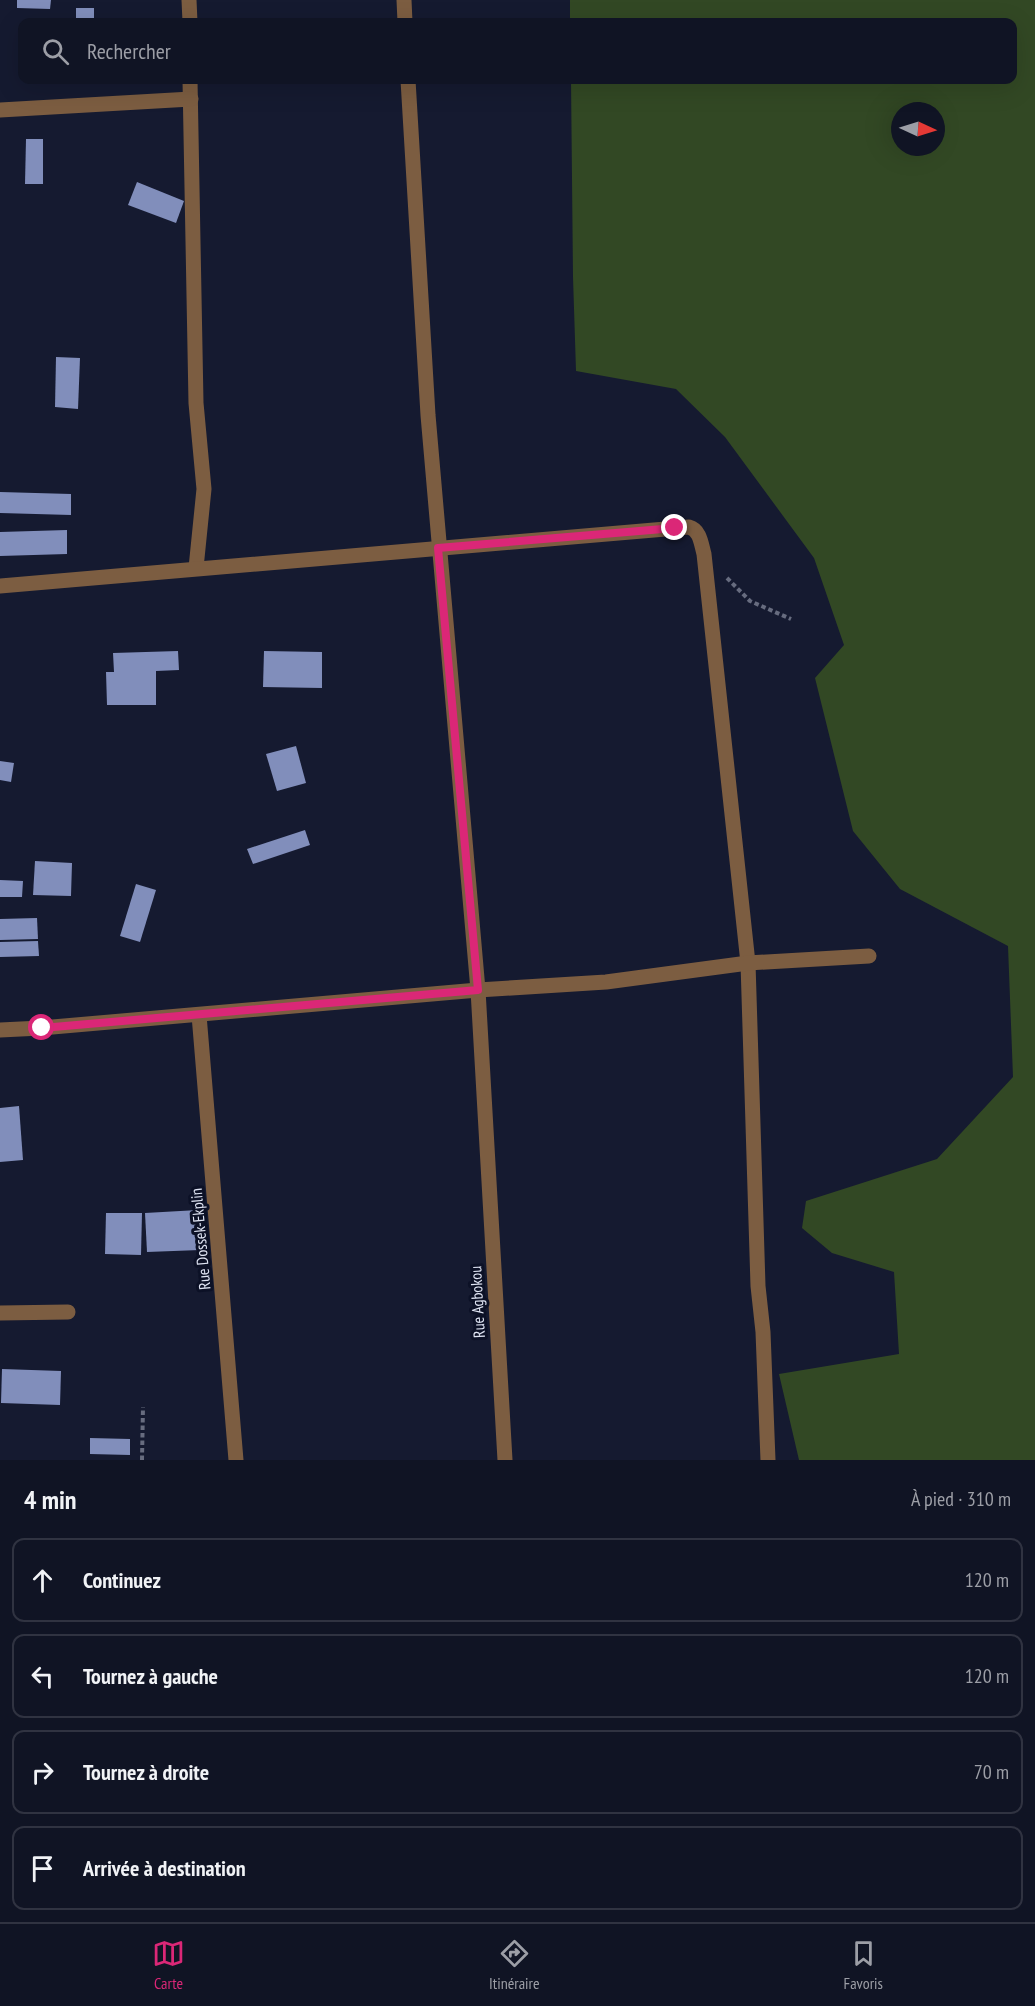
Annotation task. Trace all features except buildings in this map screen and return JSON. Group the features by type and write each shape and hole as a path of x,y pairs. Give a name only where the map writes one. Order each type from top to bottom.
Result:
{"street":[{"path":"189,0 189,18"},
{"path":"404,0 405,18"},
{"path":"190,84 196,403 204,489 196,568"},
{"name":"Rue Agbokou","path":"408,84 438,548 478,990 505,1460"},
{"path":"0,110 191,99"},
{"path":"0,586 689,527 698,532 704,554 748,963 758,1276 763,1332 768,1460"},
{"path":"0,1030 478,990 606,982 748,963 868,956"},
{"name":"Rue Dossek-Ekplin","path":"199,1015 236,1460"},
{"path":"0,1313 68,1312"}],"path":[{"path":"704,554 750,601 791,619"},
{"path":"142,1407 142,1460"}],"green space":[{"path":"570,0 1035,0 1035,1460 799,1460 779,1374 899,1354 894,1272 832,1253 802,1228 806,1201 937,1159 1013,1077 1008,946 900,889 853,831 815,678 844,645 814,558 725,437 676,389 576,371 571,84 1017,84 1017,18 570,18"}],"route":[{"path":"42,1028 478,990 438,548 675,528"}]}
